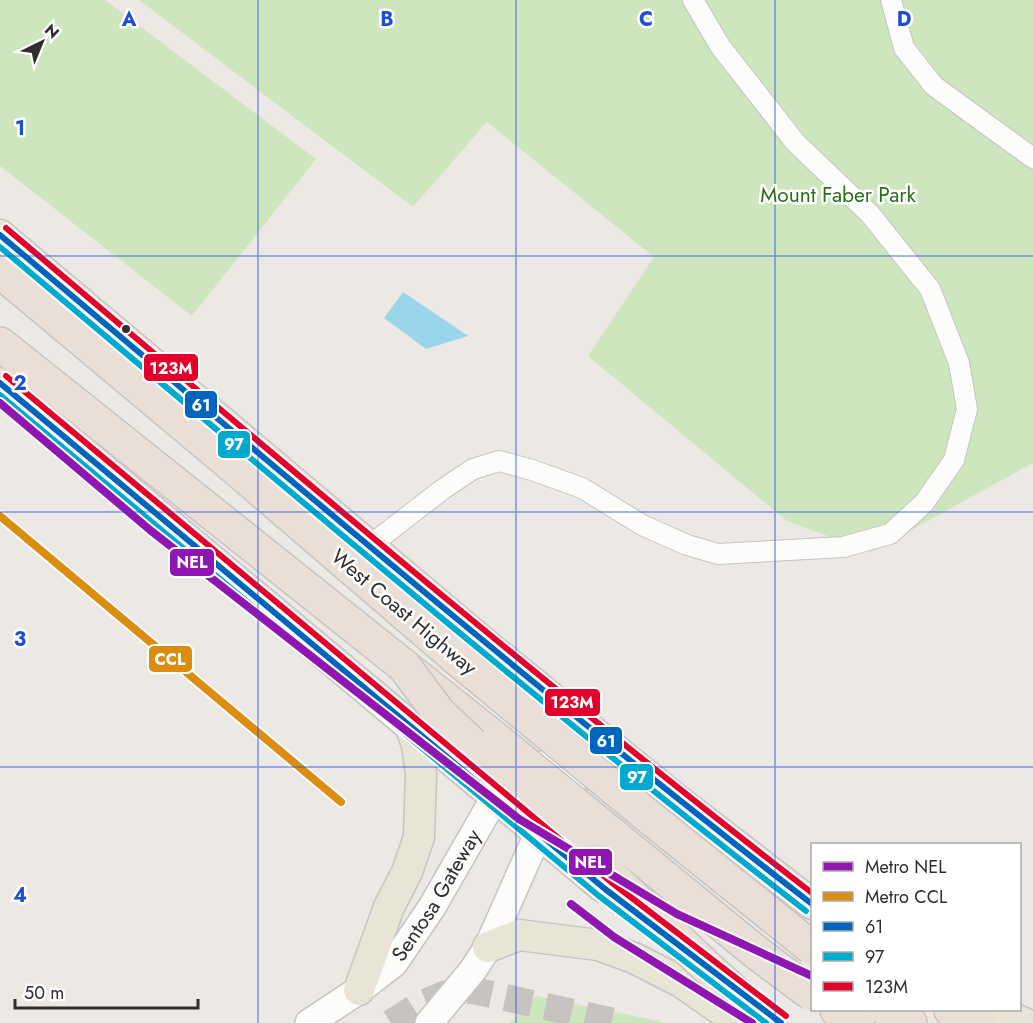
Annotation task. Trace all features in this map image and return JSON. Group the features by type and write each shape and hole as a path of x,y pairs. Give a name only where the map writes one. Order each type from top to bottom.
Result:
{"highway":[{"name":"West Coast Highway","path":"0,270 460,661 811,946"},
{"name":"West Coast Highway","path":"0,344 404,666 757,953 811,993"},
{"path":"404,666 439,713 769,1023"},
{"path":"839,1011 858,1023"},
{"path":"889,1011 910,1023"},
{"path":"953,1011 978,1023"}],"main road":[{"path":"0,235 368,547 670,795 811,902"},
{"path":"0,382 410,725 495,799 605,889 781,1023"},
{"path":"429,1023 473,970 488,947 555,794 553,767 546,738 533,703 514,666"},
{"path":"359,990 389,907 407,872 419,837 422,774 417,745 410,725"},
{"name":"Sentosa Gateway","path":"309,1023 359,990 394,963 432,907 495,799 519,772 540,765 670,795"},
{"path":"488,947 519,935 598,945 634,958 681,982 740,1023"},
{"path":"996,1011 1024,1023"}],"street":[{"path":"368,547 443,489 473,469 499,461 582,488 642,525 699,550 718,554 843,547 890,534 924,503 954,460 967,409 959,363 930,289 870,214 795,142 720,46 693,0"},
{"path":"891,0 904,48 934,86 1033,158"}],"green space":[{"path":"0,0 105,0 316,159 192,316 0,166"},
{"name":"Mount Faber Park","path":"139,0 1033,0 1033,463 871,552 787,521 588,356 654,257 487,122 413,207"},
{"path":"536,996 659,1021 662,1023 510,1023"}],"water":[{"path":"403,292 468,336 426,349 384,318"}],"tunnel":[{"path":"391,1023 419,1005 445,994 471,990 621,1023"}],"metro line":[{"name":"NEL","path":"0,403 150,530 519,819 677,914 811,976"},
{"name":"CCL","path":"0,516 341,802"},
{"name":"NEL","path":"571,904 614,937 752,1023"}],"transit line":[{"name":"123M","path":"6,228 506,648 709,813 811,892"},
{"name":"61","path":"0,235 504,657 708,823 811,903"},
{"name":"97","path":"0,247 500,666 703,831 806,911"},
{"name":"123M","path":"6,376 611,882 786,1016"},
{"name":"61","path":"0,383 605,889 781,1023"},
{"name":"97","path":"0,395 599,896 766,1023"}]}
